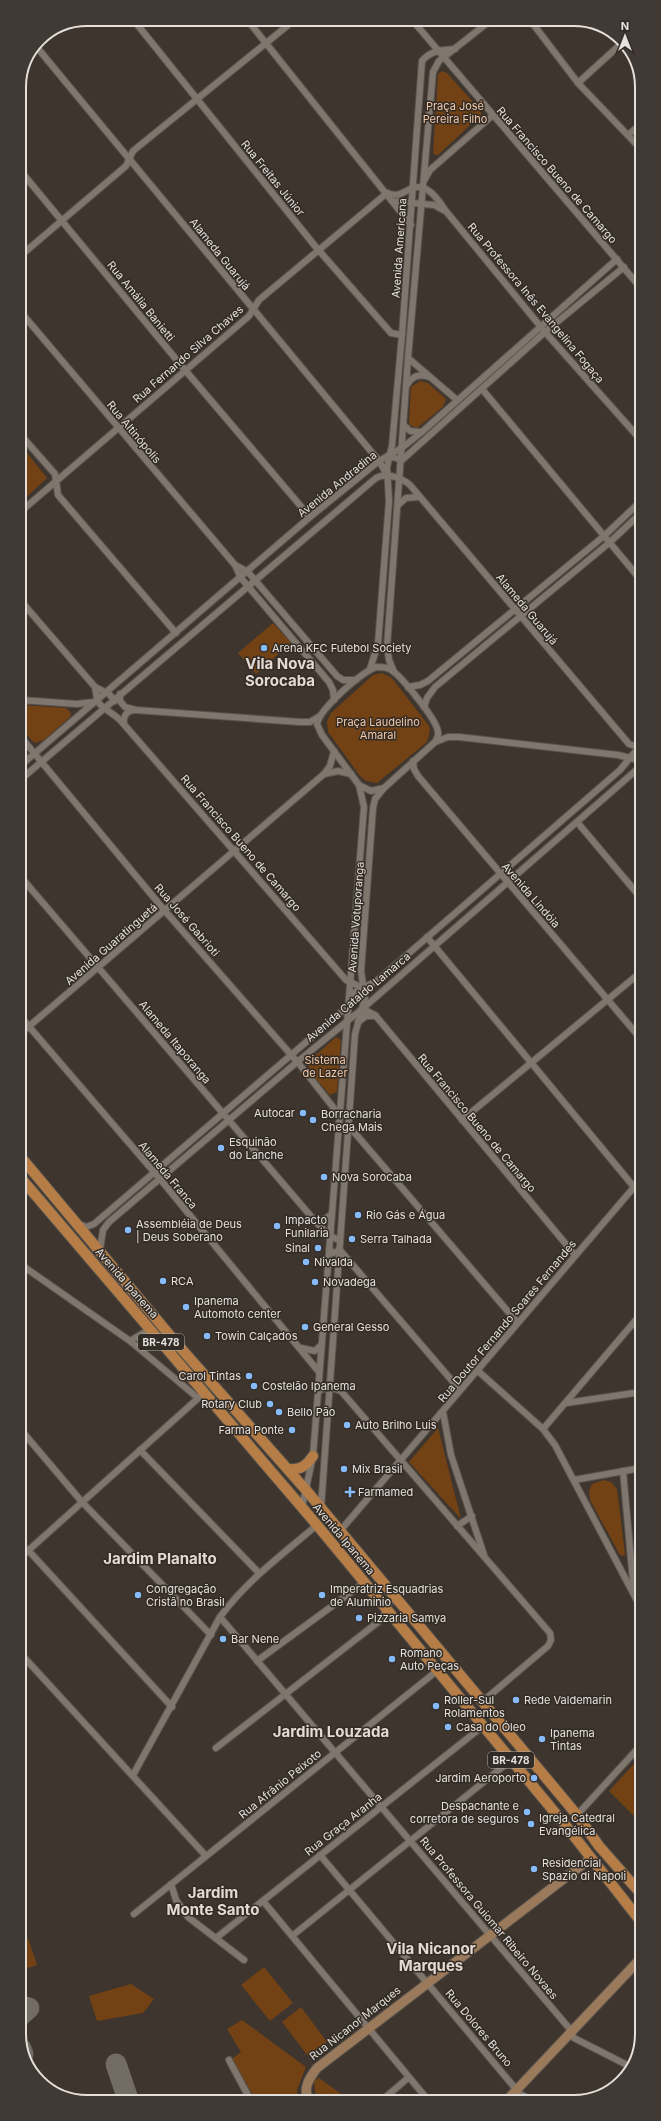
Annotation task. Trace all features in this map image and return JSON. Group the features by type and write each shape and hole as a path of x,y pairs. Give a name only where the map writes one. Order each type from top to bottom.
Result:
{"main road":[{"name":"Avenida Ipanema","path":"26,1163 100,1249 183,1350 306,1490 577,1815 599,1846 635,1887"},
{"name":"Avenida Ipanema","path":"26,1184 150,1329 201,1395 302,1507 365,1582 591,1858 635,1914"},
{"path":"288,1469 299,1470 307,1465 313,1456"},
{"name":"Rua Nicanor Marques","path":"307,2095 306,2088 316,2068 591,1858"},
{"path":"511,2095 635,1964"}],"street":[{"name":"Rua Freitas Júnior","path":"138,26 196,100 319,251 391,333 402,335"},
{"path":"252,26 387,193 411,226"},
{"path":"26,251 126,166 133,151 287,26"},
{"name":"Rua Francisco Bueno de Camargo","path":"417,26 635,281"},
{"name":"Avenida Americana","path":"394,672 389,660 388,647 408,358 433,72 437,65 484,26"},
{"path":"538,26 578,83 635,143"},
{"path":"438,50 455,49"},
{"name":"Alameda Guarujá","path":"39,50 379,461 388,477"},
{"name":"Avenida Americana","path":"370,669 378,644 389,501 389,456 392,446 402,335 422,62 430,53 438,50"},
{"path":"578,83 608,56"},
{"path":"387,193 397,196 423,185 430,170 493,115"},
{"path":"628,135 635,129"},
{"name":"Rua Amália Banietti","path":"26,177 185,370 310,517"},
{"name":"Rua Professora Inês Evangelina Fogaça","path":"423,185 436,197 444,210 540,325 635,434"},
{"name":"Rua Fernando Silva Chaves","path":"26,508 249,316 259,300 387,193"},
{"path":"392,201 434,205 444,210"},
{"name":"Avenida Andradina","path":"26,761 248,572 310,517 379,461 403,447 422,431 540,325 617,259"},
{"path":"389,456 402,460 546,332 624,267"},
{"name":"Rua Altinópolis","path":"26,318 118,429 235,565 241,578 329,682 333,690 334,700"},
{"path":"408,358 457,400"},
{"path":"407,385 415,376 420,375 431,378"},
{"path":"482,389 635,573"},
{"path":"404,426 416,433 422,431"},
{"path":"26,441 55,474 58,495 176,633"},
{"name":"Avenida Andradina","path":"26,775 247,585 376,478 381,476 388,477"},
{"path":"388,477 400,478"},
{"name":"Alameda Guarujá","path":"400,478 410,485 629,744 635,746"},
{"path":"398,505 406,498 419,497"},
{"path":"408,687 420,685 428,681 604,536 635,507"},
{"path":"424,707 427,698 434,687 521,617 609,543 635,519"},
{"name":"Rua Altinópolis","path":"235,565 248,572 337,676 343,680 356,680"},
{"path":"26,607 95,687 106,692 125,707 136,710 306,722 320,716 334,700 370,669 382,667 394,672 424,707 437,727 438,735 435,742"},
{"path":"95,687 96,701"},
{"path":"120,694 120,701 125,707"},
{"path":"26,700 77,704 96,701 104,707"},
{"name":"Rua Francisco Bueno de Camargo","path":"104,707 114,713 124,724 349,983 365,989"},
{"path":"124,724 124,716 128,712 136,710"},
{"path":"320,716 317,724 319,729 359,785 371,791 384,788 435,742 448,737 633,757 635,759"},
{"name":"Rua José Gabrioti","path":"26,743 165,911 292,1056 340,1116"},
{"name":"Avenida Guaratinguetá","path":"26,1029 324,774 330,766 334,751"},
{"name":"Avenida Cataldo Lamarca","path":"78,1224 86,1227 94,1224 347,1010 354,993 365,989 378,980 620,770 635,754"},
{"name":"Avenida Lindóia","path":"413,762 418,776 500,875 635,1032"},
{"name":"Avenida Cataldo Lamarca","path":"100,1249 102,1230 109,1222 297,1062 361,1010 635,770"},
{"path":"324,774 338,771 352,775"},
{"name":"Avenida Votuporanga","path":"302,1507 313,1456 340,1116 349,983 364,807 359,785"},
{"name":"Avenida Votuporanga","path":"321,1508 339,1240 356,1026 365,998 365,989 361,976 373,808 376,799 384,788"},
{"path":"577,822 635,891"},
{"name":"Alameda Itaporanga","path":"26,883 330,1239"},
{"path":"427,937 634,1187"},
{"path":"336,968 346,968 351,961"},
{"name":"Avenida Cataldo Lamarca","path":"361,976 367,981 378,980"},
{"path":"462,1120 635,977"},
{"path":"347,1010 350,1016 354,1016"},
{"name":"Rua Francisco Bueno de Camargo","path":"361,1010 371,1012 377,1017 574,1256"},
{"path":"356,1026 360,1019 366,1016 377,1017"},
{"name":"Alameda Franca","path":"26,1023 160,1180 300,1347 319,1372"},
{"path":"332,1034 339,1032 343,1034 345,1038"},
{"path":"348,1125 517,1322"},
{"path":"346,1146 355,1140 363,1143"},
{"name":"Rua Doutor Fernando Soares Fernandes","path":"340,1531 443,1412 460,1390 478,1371 517,1322 634,1187"},
{"path":"315,1221 325,1219 332,1214"},
{"path":"330,1239 339,1240"},
{"path":"329,1250 333,1253 337,1252 339,1249 460,1390"},
{"path":"337,1269 343,1264 353,1265"},
{"path":"26,1268 130,1341 187,1387 201,1395 28,1550 172,1707"},
{"path":"543,1429 635,1321"},
{"path":"130,1341 150,1329"},
{"path":"300,1347 310,1351 315,1351 321,1345"},
{"path":"478,1371 543,1429 555,1445 634,1596"},
{"path":"318,1391 329,1386 341,1391 550,1633 551,1640 548,1646 482,1702"},
{"path":"566,1403 635,1393"},
{"path":"443,1412 451,1455 485,1557"},
{"path":"26,1437 82,1502 211,1635"},
{"path":"140,1450 259,1573"},
{"path":"574,1480 635,1469"},
{"path":"623,1471 634,1596"},
{"path":"457,1526 472,1516"},
{"path":"133,1775 220,1618 232,1602 259,1573 317,1525"},
{"path":"257,1661 365,1582"},
{"path":"216,1748 382,1619 393,1594"},
{"name":"Rua Professora Guiomar Ribeiro Novaes","path":"220,1618 571,2031 574,2038 627,2065"},
{"path":"26,1659 206,1856"},
{"name":"Rua Afrânio Peixoto","path":"134,1914 438,1670"},
{"name":"Rua Graça Aranha","path":"216,1938 483,1726"},
{"path":"577,1815 635,1752"},
{"path":"292,1936 511,1760"},
{"name":"Rua Dolores Bruno","path":"320,1856 522,2095"},
{"path":"171,1884 176,1900 188,1917 244,1960"},
{"path":"262,1901 423,2095"},
{"path":"229,2060 248,2095"},
{"path":"388,2095 408,2078"}],"green space":[{"name":"Praça José Pereira Filho","path":"442,71 447,73 481,111 481,115 438,155 435,155 433,153 438,74"},
{"path":"420,381 428,383 446,399 443,407 417,428 410,425 409,421 411,387"},
{"path":"26,452 47,478 26,498"},
{"name":"Arena KFC Futebol Society","path":"273,623 291,643 256,674 238,653"},
{"name":"Praça Laudelino Amaral","path":"382,673 392,678 429,726 430,731 427,742 377,783 366,781 360,776 328,732 327,721 331,713 373,675"},
{"path":"26,705 66,708 71,713 70,717 44,740 34,743 26,734"},
{"name":"Sistema de Lazer","path":"336,1037 341,1040 337,1092 330,1095 309,1071 308,1062"},
{"path":"438,1428 461,1519 409,1462"},
{"path":"604,1480 611,1482 617,1489 625,1554 623,1556 620,1555 590,1500 589,1491 592,1484"},
{"path":"635,1763 635,1817 609,1791"},
{"path":"28,1938 37,1965 26,1968 26,1939"},
{"path":"264,1967 293,2003 270,2021 241,1985"},
{"path":"131,1984 154,1999 143,2013 97,2021 89,1996"},
{"path":"301,2007 327,2042 308,2056 282,2022"},
{"path":"242,2020 306,2067 297,2090 297,2095 253,2095 232,2059 241,2052 227,2029"},
{"path":"319,2078 343,2095 317,2095 314,2081"}],"taxiway":[{"path":"26,2007 29,2008 26,2011"},
{"path":"116,2064 127,2095"}],"place":[{"name":"Arena KFC Futebol Society","path":"264,648"},
{"name":"Autocar","path":"303,1113"},
{"name":"Borracharia Chega Mais","path":"313,1120"},
{"name":"Esquinão do Lanche","path":"221,1148"},
{"name":"Nova Sorocaba","path":"324,1177"},
{"name":"Rio Gás e Água","path":"358,1215"},
{"name":"Impacto Funilaria","path":"277,1226"},
{"name":"Assembléia de Deus | Deus Soberano","path":"128,1230"},
{"name":"Serra Talhada","path":"352,1239"},
{"name":"Sinal","path":"318,1248"},
{"name":"Nivalda","path":"306,1262"},
{"name":"RCA","path":"163,1281"},
{"name":"Novadega","path":"315,1282"},
{"name":"Ipanema Automoto center","path":"186,1307"},
{"name":"General Gesso","path":"305,1327"},
{"name":"Towin Calçados","path":"207,1336"},
{"name":"Carol Tintas","path":"249,1376"},
{"name":"Costelão Ipanema","path":"254,1386"},
{"name":"Rotary Club","path":"270,1404"},
{"name":"Bello Pão","path":"279,1412"},
{"name":"Auto Brilho Luis","path":"347,1425"},
{"name":"Farma Ponte","path":"292,1430"},
{"name":"Mix Brasil","path":"344,1469"},
{"name":"Farmamed","path":"350,1492"},
{"name":"Congregação Cristã no Brasil","path":"138,1595"},
{"name":"Imperatriz Esquadrias de Aluminio","path":"322,1595"},
{"name":"Pizzaria Samya","path":"359,1618"},
{"name":"Bar Nene","path":"223,1639"},
{"name":"Romano Auto Peças","path":"392,1659"},
{"name":"Rede Valdemarin","path":"516,1700"},
{"name":"Roller-Sul Rolamentos","path":"436,1706"},
{"name":"Casa do Óleo","path":"448,1727"},
{"name":"Ipanema Tintas","path":"542,1739"},
{"name":"Jardim Aeroporto","path":"534,1778"},
{"name":"Despachante e corretora de seguros","path":"527,1812"},
{"name":"Igreja Catedral Evangélica","path":"531,1824"},
{"name":"Residencial Spazio di Napoli","path":"534,1869"}],"district":[{"name":"Vila Nova Sorocaba","path":"280,672"},
{"name":"Jardim Planalto","path":"160,1559"},
{"name":"Jardim Louzada","path":"331,1732"},
{"name":"Jardim Monte Santo","path":"213,1902"},
{"name":"Vila Nicanor Marques","path":"431,1958"}]}
